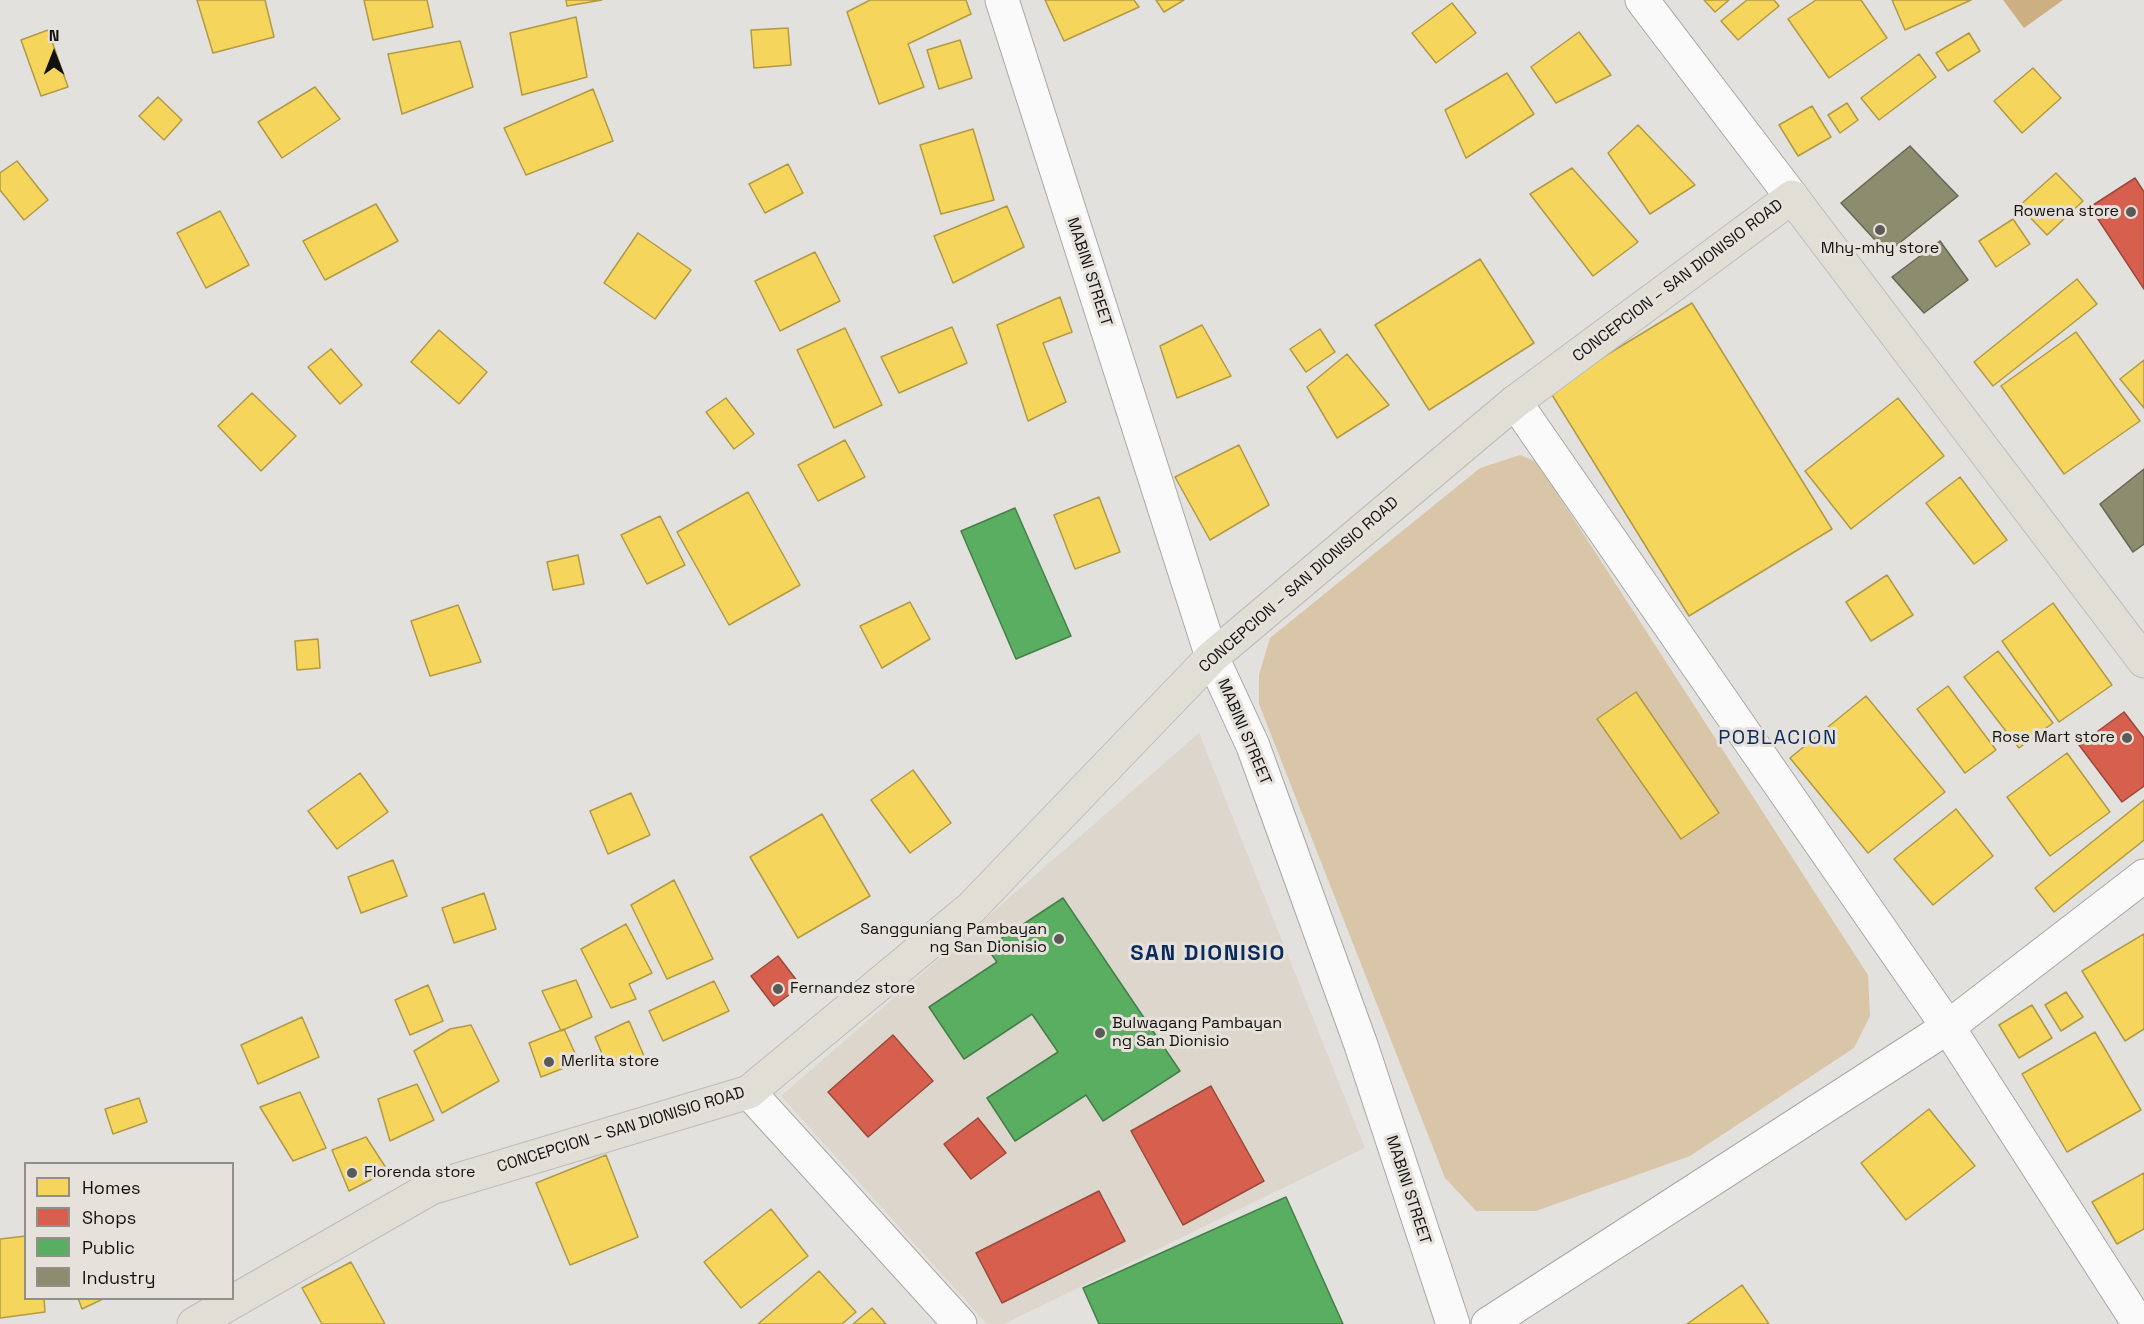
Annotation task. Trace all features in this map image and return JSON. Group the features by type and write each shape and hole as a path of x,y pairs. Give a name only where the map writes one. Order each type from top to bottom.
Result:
{"main road":[{"name":"CONCEPCION – SAN DIONISIO ROAD","path":"194,1324 431,1188 749,1092 971,908 1212,657 1515,402 1792,196 2144,661"}],"street":[{"name":"MABINI STREET","path":"1002,0 1212,657 1253,746 1361,1045 1453,1324"},
{"path":"1642,0 1792,196"},
{"path":"1515,402 1948,1027 2139,1324"},
{"path":"1488,1324 1948,1027 2144,876"},
{"path":"749,1092 960,1324"}],"shaded area":[{"path":"2003,0 2063,0 2024,28"},
{"path":"1520,455 1537,462 1868,975 1870,1016 1854,1048 1690,1156 1536,1211 1476,1211 1445,1178 1259,704 1259,675 1270,638 1480,468"},
{"path":"1199,733 1365,1148 1004,1324 987,1324 781,1096"}],"building: Homes":[{"path":"197,0 265,0 274,37 213,53"},
{"path":"364,0 427,0 433,27 373,40"},
{"path":"566,0 602,0 567,6"},
{"path":"870,0 966,0 971,14 908,44 924,87 879,104 847,12"},
{"path":"1045,0 1134,0 1139,7 1064,41"},
{"path":"1156,0 1184,0 1164,12"},
{"path":"1704,0 1729,0 1715,12"},
{"path":"1747,0 1774,0 1779,6 1738,40 1721,21"},
{"path":"1816,0 1861,0 1887,38 1829,78 1788,19"},
{"path":"1892,0 1971,0 1905,30"},
{"path":"1452,3 1476,33 1436,63 1412,33"},
{"path":"576,17 587,77 522,95 510,33"},
{"path":"788,28 791,65 754,68 751,30"},
{"path":"48,30 68,87 41,96 21,40"},
{"path":"1579,32 1611,75 1556,103 1531,67"},
{"path":"1969,33 1980,51 1948,71 1936,53"},
{"path":"960,40 972,78 939,89 927,50"},
{"path":"460,41 473,87 402,114 388,54"},
{"path":"1919,54 1936,77 1879,120 1861,98"},
{"path":"2033,68 2061,98 2022,133 1994,101"},
{"path":"1507,73 1534,114 1466,158 1445,110"},
{"path":"315,87 340,119 282,158 258,122"},
{"path":"593,89 613,141 526,175 504,128"},
{"path":"158,97 182,120 164,140 139,116"},
{"path":"1847,103 1858,120 1840,133 1828,115"},
{"path":"1812,106 1831,137 1798,156 1779,125"},
{"path":"1638,125 1695,185 1650,214 1608,153"},
{"path":"973,129 994,200 941,214 920,145"},
{"path":"17,161 48,200 24,220 0,190 0,173"},
{"path":"788,164 803,193 765,213 749,184"},
{"path":"1572,168 1638,242 1593,276 1530,194"},
{"path":"2056,173 2083,201 2047,235 2019,206"},
{"path":"376,204 398,241 325,280 303,241"},
{"path":"1007,206 1024,247 953,283 934,236"},
{"path":"220,211 249,265 206,288 177,233"},
{"path":"2013,219 2030,244 1996,267 1979,241"},
{"path":"638,233 691,270 655,319 604,283"},
{"path":"815,252 840,301 780,331 755,281"},
{"path":"1480,259 1534,343 1429,410 1375,325"},
{"path":"2077,279 2097,304 1993,386 1974,362"},
{"path":"1060,297 1072,332 1043,343 1066,402 1028,421 997,325"},
{"path":"1692,303 1832,529 1689,616 1549,390"},
{"path":"1202,325 1231,376 1177,398 1160,346"},
{"path":"952,327 967,363 899,393 881,357"},
{"path":"845,328 882,405 834,428 797,350"},
{"path":"1320,329 1335,352 1306,372 1290,349"},
{"path":"439,330 487,372 459,404 411,362"},
{"path":"2076,332 2140,421 2064,474 2001,386"},
{"path":"331,349 362,385 340,404 308,367"},
{"path":"1347,354 1389,405 1337,438 1307,387"},
{"path":"2144,360 2144,408 2120,379"},
{"path":"252,393 296,436 261,471 218,426"},
{"path":"726,398 754,434 734,449 706,412"},
{"path":"1898,398 1944,456 1851,529 1805,471"},
{"path":"845,440 865,477 818,501 798,465"},
{"path":"1239,445 1269,505 1210,540 1175,477"},
{"path":"1960,477 2007,540 1974,564 1926,503"},
{"path":"748,492 800,585 729,625 677,532"},
{"path":"1099,497 1120,552 1075,569 1054,515"},
{"path":"660,516 685,565 647,584 621,535"},
{"path":"578,555 584,584 553,590 547,562"},
{"path":"1887,575 1913,615 1871,641 1846,602"},
{"path":"910,602 930,639 882,668 860,626"},
{"path":"2053,603 2112,685 2059,722 2002,641"},
{"path":"458,605 481,662 430,676 411,621"},
{"path":"318,639 320,668 297,670 295,641"},
{"path":"1998,651 2053,723 2019,748 1964,677"},
{"path":"1948,686 1996,750 1965,773 1917,709"},
{"path":"1636,692 1719,813 1681,839 1597,719"},
{"path":"1866,696 1945,792 1868,853 1790,758"},
{"path":"2067,753 2110,812 2050,856 2007,797"},
{"path":"913,770 951,823 910,853 871,800"},
{"path":"360,773 388,812 337,849 308,811"},
{"path":"631,793 650,835 608,854 590,811"},
{"path":"2144,800 2144,840 2054,912 2035,888"},
{"path":"1956,809 1993,856 1933,905 1894,859"},
{"path":"822,814 870,896 798,938 750,857"},
{"path":"393,860 407,896 361,913 348,877"},
{"path":"674,880 713,959 667,979 631,905"},
{"path":"484,893 496,929 454,943 442,908"},
{"path":"626,924 652,973 629,984 636,999 611,1008 581,949"},
{"path":"2144,934 2144,1029 2125,1041 2082,971"},
{"path":"576,980 592,1017 561,1031 542,991"},
{"path":"714,981 729,1011 663,1041 649,1011"},
{"path":"428,985 443,1021 410,1035 395,1000"},
{"path":"2066,992 2083,1017 2061,1031 2045,1005"},
{"path":"2032,1005 2052,1038 2019,1058 1999,1025"},
{"path":"302,1017 319,1057 258,1084 241,1045"},
{"path":"629,1021 644,1056 608,1068 595,1037"},
{"path":"471,1025 499,1081 442,1113 414,1051 450,1029"},
{"path":"564,1029 579,1062 541,1077 529,1043"},
{"path":"2095,1032 2141,1110 2067,1152 2022,1074"},
{"path":"417,1084 434,1120 390,1141 378,1099"},
{"path":"300,1092 326,1148 293,1161 260,1107"},
{"path":"139,1098 147,1122 113,1134 105,1109"},
{"path":"1929,1109 1975,1166 1906,1220 1861,1163"},
{"path":"366,1137 388,1171 349,1191 332,1150"},
{"path":"606,1155 638,1237 570,1265 536,1183"},
{"path":"2144,1173 2144,1229 2117,1244 2092,1202"},
{"path":"771,1209 808,1256 741,1308 704,1262"},
{"path":"24,1236 24,1300 44,1300 45,1312 0,1318 0,1239"},
{"path":"351,1262 385,1324 322,1324 302,1288"},
{"path":"819,1271 856,1312 842,1324 758,1324"},
{"path":"1742,1285 1769,1324 1687,1324"},
{"path":"79,1300 101,1300 82,1309"},
{"path":"872,1308 886,1324 853,1324"}],"building: Shops":[{"path":"2135,178 2144,192 2144,289 2090,207"},
{"path":"2124,712 2144,738 2144,786 2122,802 2079,745"},
{"path":"778,956 801,986 774,1006 751,976"},
{"path":"893,1035 933,1081 868,1137 828,1092"},
{"path":"1211,1086 1264,1181 1183,1225 1131,1131"},
{"path":"978,1118 1006,1153 971,1179 944,1144"},
{"path":"1099,1191 1125,1241 1002,1303 976,1253"}],"building: Public":[{"path":"1015,508 1071,636 1016,659 961,531"},
{"name":"Bulwagang Pambayan ng San Dionisio","path":"1063,898 1180,1071 1103,1121 1086,1095 1015,1141 987,1098 1058,1052 1032,1014 964,1059 929,1007 997,962 987,948"},
{"path":"1286,1197 1343,1324 1099,1324 1083,1288"}],"building: Industry":[{"path":"1910,146 1958,196 1887,253 1841,203"},
{"path":"1940,241 1968,280 1924,313 1892,277"},
{"path":"2144,469 2144,544 2133,552 2100,504"}],"place":[{"name":"Rowena store","path":"2131,212"},
{"name":"Mhy-mhy store","path":"1880,230"},
{"name":"Rose Mart store","path":"2127,738"},
{"name":"Sangguniang Pambayan ng San Dionisio","path":"1059,939"},
{"name":"Fernandez store","path":"778,989"},
{"name":"Bulwagang Pambayan ng San Dionisio","path":"1100,1033"},
{"name":"Merlita store","path":"549,1062"},
{"name":"Florenda store","path":"352,1173"}],"district":[{"name":"POBLACION","path":"1778,739"},
{"name":"SAN DIONISIO","path":"1208,954"}]}
